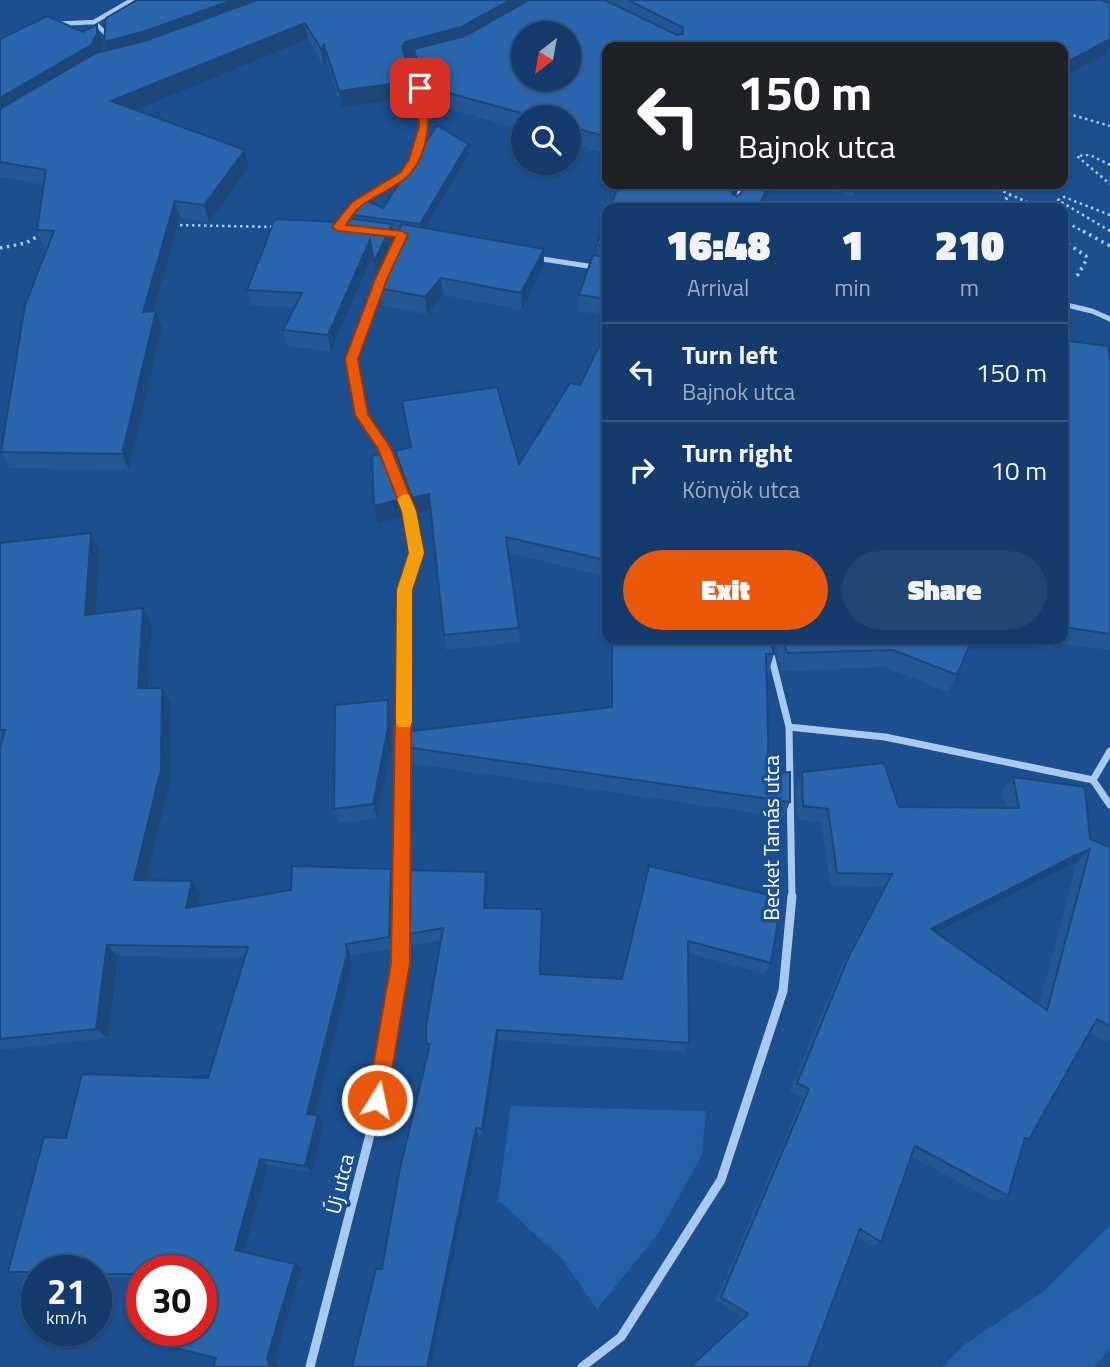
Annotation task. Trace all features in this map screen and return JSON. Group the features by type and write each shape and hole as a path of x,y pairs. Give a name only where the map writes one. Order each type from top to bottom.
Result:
{"street":[{"path":"47,26 94,22 132,0"},
{"path":"94,22 107,35 107,51"},
{"path":"356,205 404,174 415,159 424,127 424,106 409,62 430,56"},
{"path":"523,255 602,268"},
{"name":"Új utca","path":"310,1367 372,1127 400,963 404,590 416,553 409,511 384,448 362,415 352,359 387,267"},
{"path":"1068,305 1110,319"},
{"path":"768,644 789,727"},
{"name":"Becket Tamás utca","path":"582,1367 621,1337 721,1180 783,991 793,888 789,727 886,737 1093,780"},
{"path":"1110,751 1093,780 1110,805"}],"path":[{"path":"1068,114 1110,126"},
{"path":"1110,165 1091,155 1082,153 1077,156 1110,184"},
{"path":"998,189 1029,203"},
{"path":"1011,195 1006,198 1011,203"},
{"path":"1063,203 1058,200 1064,197 1110,215"},
{"path":"1068,206 1110,231"},
{"path":"1068,223 1110,246"},
{"path":"168,225 285,228"},
{"path":"0,248 26,243 46,231"},
{"path":"1068,245 1087,259 1075,280"}],"shaded area":[{"path":"511,1106 706,1111 702,1155 658,1234 597,1309 562,1259 498,1200"},
{"path":"1110,1225 1110,1348 1094,1367 942,1367 964,1345 1043,1292"}],"building":[{"path":"137,0 233,0 142,32 104,42 106,18"},
{"path":"257,0 511,0 461,27 405,42 402,47 413,81 339,91 324,45 321,49 305,23 111,101 245,150 204,205 175,201 143,312 156,311 122,454 1,452 25,305 54,231 37,230 46,170 0,162 0,109 96,53 145,41"},
{"path":"529,0 605,0 677,35 683,34 682,27 628,0 1101,0 1110,3 1110,39 1068,62 1068,42 602,42 602,136 581,129 581,105 511,105 511,110 437,90 440,77 422,80 414,49 465,36"},
{"path":"47,16 83,32 97,24 97,34 91,45 0,98 0,39"},
{"path":"437,125 468,144 420,224 346,214 362,199 383,208"},
{"path":"617,189 734,189 732,194 737,196 743,189 767,189 760,203 612,203"},
{"path":"339,217 392,224 374,262 370,240 328,335 283,330 302,293 247,290 275,219 336,222"},
{"path":"402,224 544,249 521,293 441,278 425,297 379,288 384,261"},
{"path":"602,231 602,246 597,245"},
{"path":"593,255 602,256 602,298 579,295"},
{"path":"602,340 601,559 506,537 519,628 444,635 429,494 412,498 395,451 411,447 402,401 497,387 519,464 570,383 580,385"},
{"path":"1068,341 1108,346 1110,634 1068,628"},
{"path":"384,453 402,499 374,506 372,456"},
{"path":"91,533 85,615 143,608 138,688 162,688 161,769 134,880 192,881 186,908 291,890 292,866 391,869 389,937 346,944 347,954 307,1114 318,1115 305,1166 260,1159 235,1250 295,1264 267,1358 270,1367 213,1367 216,1358 167,1346 217,1346 217,1255 126,1255 126,1274 112,1274 112,1255 21,1255 21,1272 8,1272 44,1137 66,1138 82,1074 208,1078 248,947 107,945 96,1029 0,1039 0,747 5,730 0,730 0,543"},
{"path":"612,644 771,644 774,654 766,654 769,774 790,772 790,802 405,747 405,732 612,707"},
{"path":"784,644 970,644 957,675 893,650 787,653"},
{"path":"388,700 388,728 373,804 334,809 335,705"},
{"path":"884,763 899,807 1019,808 1013,777 1085,787 1090,839 1110,847 1110,1026 1097,1019 1029,1139 1025,1138 1008,1196 915,1146 881,1242 860,1229 809,1365 813,1367 690,1367 748,1314 721,1297 809,1089 797,1083 848,958 892,874 837,873 828,809 803,806 802,772","holes":["1090,849 1047,1010 931,929"]},
{"path":"649,866 782,898 771,963 688,941 689,1043 497,1030 482,1129 476,1128 427,1367 352,1367 376,1269 382,1269 400,1168 430,1044 426,1043 426,1026 443,928 404,935 404,870 486,872 484,908 542,909 540,974 622,979"}],"slow traffic":[{"path":"404,499 409,511 416,553 404,590 404,722"}],"route":[{"path":"377,1100 400,963 404,590 416,553 409,511 384,448 362,415 352,359 382,277 402,235 338,227 356,205 388,187 404,174 415,159 424,127 424,106 420,88"}]}
